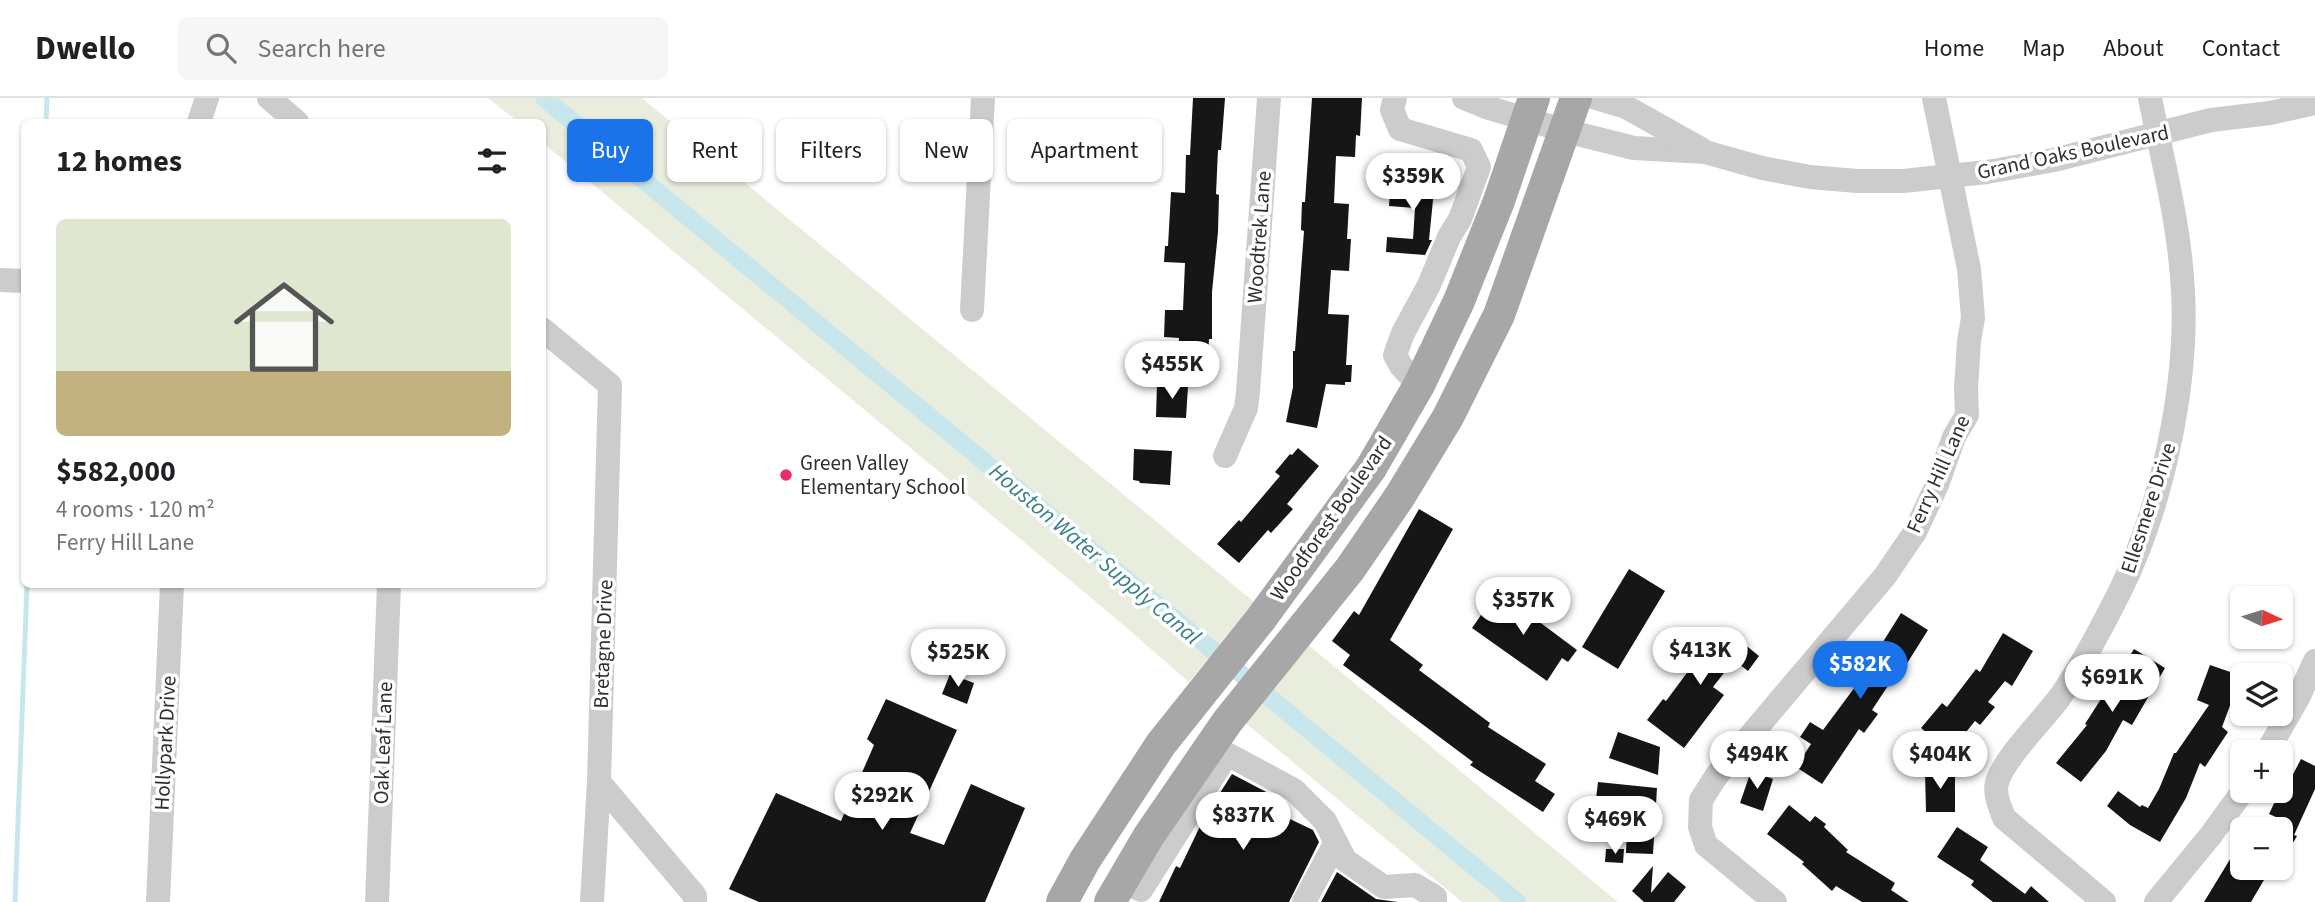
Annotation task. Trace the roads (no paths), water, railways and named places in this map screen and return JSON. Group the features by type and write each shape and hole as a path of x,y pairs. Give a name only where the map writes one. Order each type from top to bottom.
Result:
{"main road":[{"name":"Woodforest Boulevard","path":"1116,891 1148,838 1227,722 1350,569 1448,417 1499,315 1576,98"},
{"name":"Woodforest Boulevard","path":"1062,902 1084,860 1128,791 1196,698 1260,620 1371,468 1419,385 1459,302 1475,223 1494,171 1530,108"}],"street":[{"path":"200,119 207,98"},
{"path":"269,98 294,119"},
{"path":"972,310 983,98"},
{"name":"Woodtrek Lane","path":"1225,456 1246,408 1248,392 1269,98"},
{"path":"1395,98 1392,110 1400,129 1472,150 1494,171"},
{"name":"Grand Oaks Boulevard","path":"1464,98 1486,107 1530,108 1566,131 1634,148 1705,152 1762,168 1810,177 1857,181 1950,177 2054,160 2211,120 2231,120 2315,103"},
{"name":"Grand Oaks Boulevard","path":"1596,98 1626,107 1705,152"},
{"name":"Ferry Hill Lane","path":"1775,902 1706,845 1700,824 1701,800 1717,775 1885,576 1915,532 1937,485 1954,437 1967,415 1966,389 1973,318 1969,269 1934,98"},
{"name":"Ellesmere Drive","path":"2104,902 2004,818 1996,799 1997,782 2010,759 2060,695 2086,655 2121,590 2159,488 2166,461 2182,347 2183,291 2178,240 2150,98"},
{"path":"0,280 21,281"},
{"name":"Bretagne Drive","path":"546,332 610,385 599,782 592,902"},
{"name":"Hollypark Drive","path":"158,902 172,588"},
{"name":"Oak Leaf Lane","path":"377,902 389,588"},
{"path":"2274,740 2315,661"},
{"path":"1116,891 1141,890 1227,754 1294,790 1325,821 1345,860 1384,887 1415,885 1435,897 1435,902"},
{"path":"599,782 695,896 695,902"},
{"path":"2156,902 2234,803"},
{"path":"1304,902 1336,842"}],"waterway":[{"path":"46,119 47,98"},
{"name":"Houston Water Supply Canal","path":"544,98 1517,902"},
{"path":"15,902 27,588"}],"place":[{"name":"Green Valley Elementary School","path":"786,475"}]}
